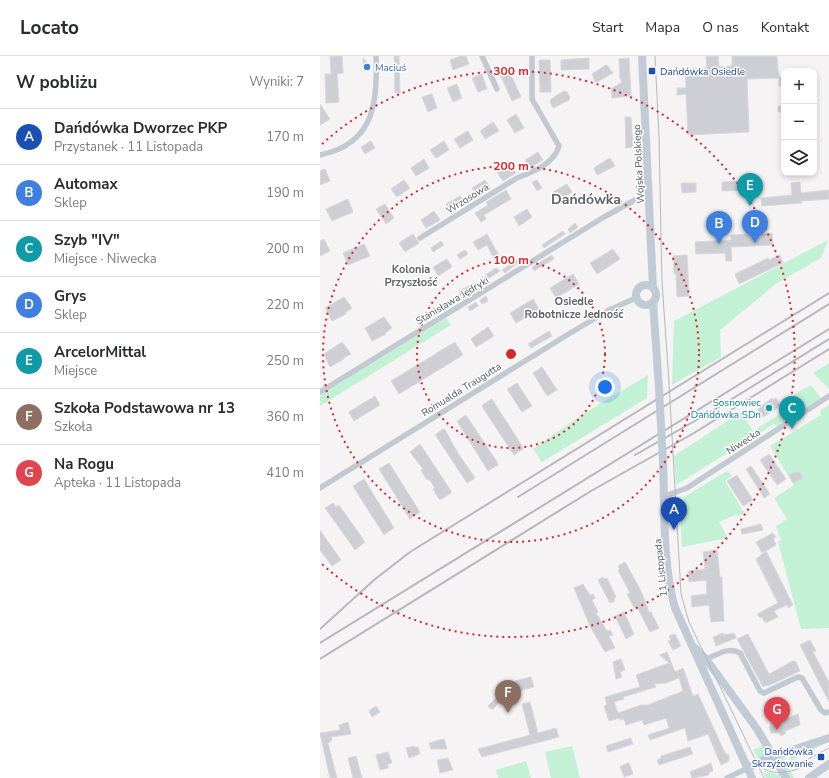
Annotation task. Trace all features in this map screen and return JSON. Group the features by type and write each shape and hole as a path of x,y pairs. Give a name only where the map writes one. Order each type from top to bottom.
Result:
{"main road":[{"name":"Wojska Polskiego","path":"642,56 653,288"},
{"name":"Wojska Polskiego","path":"644,286 652,270"},
{"path":"644,286 653,288 656,295 653,302 654,323 644,305 636,298 638,290 644,286"},
{"path":"644,305 653,302"},
{"name":"11 Listopada","path":"654,323 671,595 690,644 752,778"},
{"name":"11 Listopada","path":"690,644 706,659 758,729 775,756 786,778"},
{"path":"748,768 775,756 829,738"},
{"path":"809,778 829,764"}],"street":[{"path":"320,155 340,149 350,143 363,129 375,102 377,86 376,56"},
{"path":"482,56 497,90"},
{"name":"Wrzosowa","path":"420,238 517,178 533,173 550,160 558,150 559,146 532,99 532,56"},
{"name":"Stanisława Jędryki","path":"320,392 604,216 635,200"},
{"name":"Romualda Traugutta","path":"320,488 567,335 609,310 636,298"},
{"name":"Niwecka","path":"665,496 687,488 829,396"},
{"path":"706,659 730,650 735,650 740,653 760,691 764,693 798,677 802,678 821,710 825,713 829,712"},
{"path":"727,778 748,768"}],"green space":[{"path":"828,240 821,258 777,283 720,330 721,357 672,385 674,321"},
{"path":"446,318 451,325 320,406 320,395"},
{"path":"829,363 829,389 813,373"},
{"path":"648,375 647,398 542,462 533,449 583,414"},
{"path":"811,385 821,398 777,426 774,424 676,485 674,456 741,412 753,431 796,404 793,395"},
{"path":"829,405 829,628 801,629 778,542 781,540 776,526 787,519 774,498 794,485 770,446 821,415 820,411"},
{"path":"727,471 732,475 725,481 745,514 733,516 719,522 728,538 682,547 680,508 684,497"},
{"path":"829,741 791,761 789,756"},
{"path":"764,745 768,754 758,758 753,750"},
{"path":"572,746 580,778 551,778 545,752"},
{"path":"783,757 794,778 790,778 780,758"},
{"path":"526,761 531,778 498,778 496,770"},
{"path":"763,771 781,776 779,778 766,778"}],"building":[{"path":"330,56 342,56 343,73 337,74 339,102 326,103 325,74 331,74"},
{"path":"394,56 399,56 400,93 395,93"},
{"path":"461,56 466,56 469,64 453,70 450,60"},
{"path":"706,56 718,56 719,67 732,66 732,56 777,56 779,78 747,79 749,132 688,135 686,94 677,95 677,88 686,88 685,69 707,68"},
{"path":"363,58 369,64 369,71 364,71"},
{"path":"589,58 589,69 561,70 561,60"},
{"path":"629,58 631,96 612,98 611,89 622,82 620,78 619,59"},
{"path":"539,60 550,60 551,92 540,92"},
{"path":"606,65 613,73 595,82 592,74"},
{"path":"508,68 521,97 512,101 499,72"},
{"path":"482,74 487,89 478,92 472,78"},
{"path":"779,77 781,77 781,86 779,86"},
{"path":"457,84 462,98 453,102 447,88"},
{"path":"564,91 567,92 570,97 569,100 553,108 550,102 551,99"},
{"path":"432,94 437,108 428,112 422,97"},
{"path":"320,104 330,119 320,125"},
{"path":"778,106 781,106 781,112 778,112"},
{"path":"516,114 524,128 515,133 507,120"},
{"path":"625,117 631,117 633,147 626,148"},
{"path":"493,122 499,131 485,139 480,131"},
{"path":"468,131 473,140 460,148 454,139"},
{"path":"371,141 375,148 365,154 361,147"},
{"path":"444,141 449,150 436,158 430,150"},
{"path":"538,152 543,160 530,168 525,160"},
{"path":"610,158 615,166 597,175 594,169 595,167"},
{"path":"424,159 429,168 416,176 411,168"},
{"path":"511,164 516,173 503,181 497,172"},
{"path":"325,169 330,181 320,185 320,171"},
{"path":"404,180 410,188 397,197 391,189"},
{"path":"485,180 491,189 477,197 472,188"},
{"path":"537,180 542,188 537,191 532,182"},
{"path":"751,180 751,190 722,191 722,182"},
{"path":"800,182 801,193 829,190 829,199 762,206 761,198 792,195 791,183"},
{"path":"681,183 696,183 696,192 682,193"},
{"path":"567,184 572,192 559,201 553,192"},
{"path":"506,190 511,199 484,215 486,219 481,222 475,213 488,205 486,202"},
{"path":"460,196 465,204 452,213 446,204"},
{"path":"348,199 353,212 332,221 326,209"},
{"path":"385,204 394,218 386,224 376,209"},
{"path":"527,209 532,217 519,226 514,217"},
{"path":"434,211 440,220 426,228 421,220"},
{"path":"575,223 578,227 570,233 568,229"},
{"path":"563,231 565,234 544,248 542,245"},
{"path":"772,233 773,245 731,247 732,261 726,261 725,253 696,254 695,242 731,240 731,235"},
{"path":"413,234 419,243 405,252 399,243"},
{"path":"487,234 500,257 495,261 487,245 478,250 473,242"},
{"path":"324,239 330,251 320,256 320,241"},
{"path":"441,241 444,245 433,252 431,248"},
{"path":"364,244 370,256 348,265 343,253"},
{"path":"613,249 620,259 597,274 590,263"},
{"path":"465,250 468,254 460,259 457,255"},
{"path":"552,255 554,259 534,271 532,267"},
{"path":"687,255 689,296 677,297 676,274 674,274 673,256"},
{"path":"780,255 783,263 739,284 735,274 768,258 769,260"},
{"path":"522,256 524,258 505,273 502,270"},
{"path":"447,259 452,267 438,276 433,267"},
{"path":"496,268 500,271 482,283 479,279"},
{"path":"573,274 579,284 556,298 550,288"},
{"path":"475,283 477,287 460,296 459,291"},
{"path":"486,296 488,301 482,304 480,300"},
{"path":"344,297 352,308 345,313 346,314 332,321 325,308"},
{"path":"533,299 539,309 516,323 510,313"},
{"path":"476,302 478,306 470,311 468,307"},
{"path":"384,317 392,328 385,333 386,334 372,341 365,328"},
{"path":"488,327 494,336 476,347 471,339"},
{"path":"549,331 552,336 531,348 528,344"},
{"path":"342,342 351,354 330,367 324,354"},
{"path":"455,342 463,355 399,394 391,381"},
{"path":"542,367 557,390 547,396 533,373"},
{"path":"517,383 532,406 522,412 507,389"},
{"path":"375,396 380,405 354,421 349,412"},
{"name":"Sosnowiec Dańdówka SDn","path":"772,398 773,400 776,398 781,406 763,417 758,409"},
{"path":"492,399 522,446 523,449 514,455 483,408 482,405"},
{"path":"466,415 497,462 498,465 488,471 457,421"},
{"path":"443,429 474,476 474,479 467,483 436,436 436,434"},
{"path":"420,444 451,491 451,493 442,499 439,499 433,489 435,488 429,479 427,480 421,470 423,469 410,452"},
{"path":"769,454 786,479 777,485 760,460"},
{"path":"389,463 420,512 410,519 379,469"},
{"path":"751,466 770,494 764,498 746,469"},
{"path":"799,472 803,478 793,483 789,475"},
{"path":"737,475 753,500 743,506 727,481"},
{"path":"364,479 394,528 384,535 353,486"},
{"path":"333,503 336,507 339,505 365,542 355,550 325,508"},
{"path":"761,524 763,530 742,534 741,529"},
{"path":"320,530 341,560 332,566 320,550"},
{"path":"773,533 776,537 773,538 776,545 762,553 756,542"},
{"path":"717,550 720,577 722,577 724,621 711,622 709,605 692,607 691,596 707,594 706,580 689,582 688,571 705,569 703,552"},
{"path":"766,551 793,605 788,608 787,605 774,611 778,617 765,623 762,617 760,618 757,614 778,603 756,559"},
{"path":"625,562 641,591 649,612 651,612 659,628 650,632 637,607 635,609 627,594 630,593 618,570 620,569 618,566"},
{"path":"603,577 604,579 607,578 616,597 614,598 615,601 610,603 598,580"},
{"path":"583,584 590,595 593,594 595,598 592,600 598,612 596,613 607,631 610,630 613,635 609,636 615,648 605,652 591,628 574,588"},
{"path":"624,612 634,634 626,639 615,616"},
{"path":"723,633 724,635 734,633 736,638 716,646 713,637"},
{"path":"675,634 681,646 673,650 668,641 671,640 669,636"},
{"path":"748,634 769,674 793,661 796,662 800,671 763,687 737,639"},
{"path":"810,640 816,651 813,652 829,682 829,702 800,645"},
{"path":"667,652 675,672 683,668 693,696 698,694 725,753 729,755 729,761 721,765 708,734 688,741 685,728 650,740 648,735 669,728 666,718 644,725 642,720 626,725 624,719 620,720 620,718 609,721 604,706 607,705 605,697 640,687 636,675 669,663 660,655","holes":["679,678 683,691 648,705 641,705 618,713 614,702 624,699 623,697 656,687 654,684 666,683"]},
{"path":"621,659 625,670 620,672 622,677 616,679 613,662"},
{"path":"531,677 534,687 518,691 515,681"},
{"path":"499,695 503,698 492,710 488,706"},
{"path":"530,702 538,733 556,728 559,737 482,757 478,749 530,735 522,704"},
{"path":"376,706 380,712 372,717 369,711"},
{"path":"798,714 800,725 785,731 786,733 781,736 779,733 771,733 769,727 771,726 770,718 781,716 781,721"},
{"path":"348,722 351,734 331,737 332,740 328,743 337,778 330,778 320,733 340,730 339,725"},
{"path":"631,738 633,744 608,752 606,746"},
{"path":"444,739 447,749 431,749 429,743"},
{"path":"414,746 418,747 420,754 409,758 406,748"},
{"path":"690,747 693,754 659,765 657,760 661,758 661,756"},
{"path":"388,752 392,763 388,764 388,768 380,770 376,755"},
{"path":"356,756 362,778 353,778 348,758"},
{"path":"448,758 453,770 440,773 437,760"},
{"path":"629,763 633,774 624,777 620,766"},
{"path":"711,763 713,771 708,773 709,775 692,778 690,772"}],"tram line":[{"path":"655,56 659,137 662,282 681,594 689,622 764,778"},
{"path":"793,767 829,748"},
{"path":"759,766 769,771 779,773 800,768"}],"railway":[{"path":"320,629 374,580 410,552 829,293"},
{"path":"518,497 829,304"},
{"path":"320,643 829,329"},
{"path":"635,455 714,410 829,339"},
{"path":"320,659 591,491 694,433 829,349"}],"place":[{"name":"Maciuś","path":"367,67"},
{"name":"Dańdówka Osiedle","path":"652,71"},
{"name":"ArcelorMittal","path":"750,206"},
{"name":"Grys","path":"755,243"},
{"name":"Automax","path":"719,244"},
{"name":"Sosnowiec Dańdówka SDn","path":"769,408"},
{"name":"Szyb \"IV\"","path":"792,429"},
{"name":"Dańdówka Dworzec PKP","path":"674,530"},
{"name":"Szkoła Podstawowa nr 13","path":"508,713"},
{"name":"Na Rogu","path":"777,730"},
{"name":"Dańdówka Skrzyżowanie","path":"821,757"}],"district":[{"name":"Dańdówka","path":"586,199"},
{"name":"Kolonia Przyszłość","path":"411,275"},
{"name":"Osiedle Robotnicze Jedność","path":"574,307"}]}
